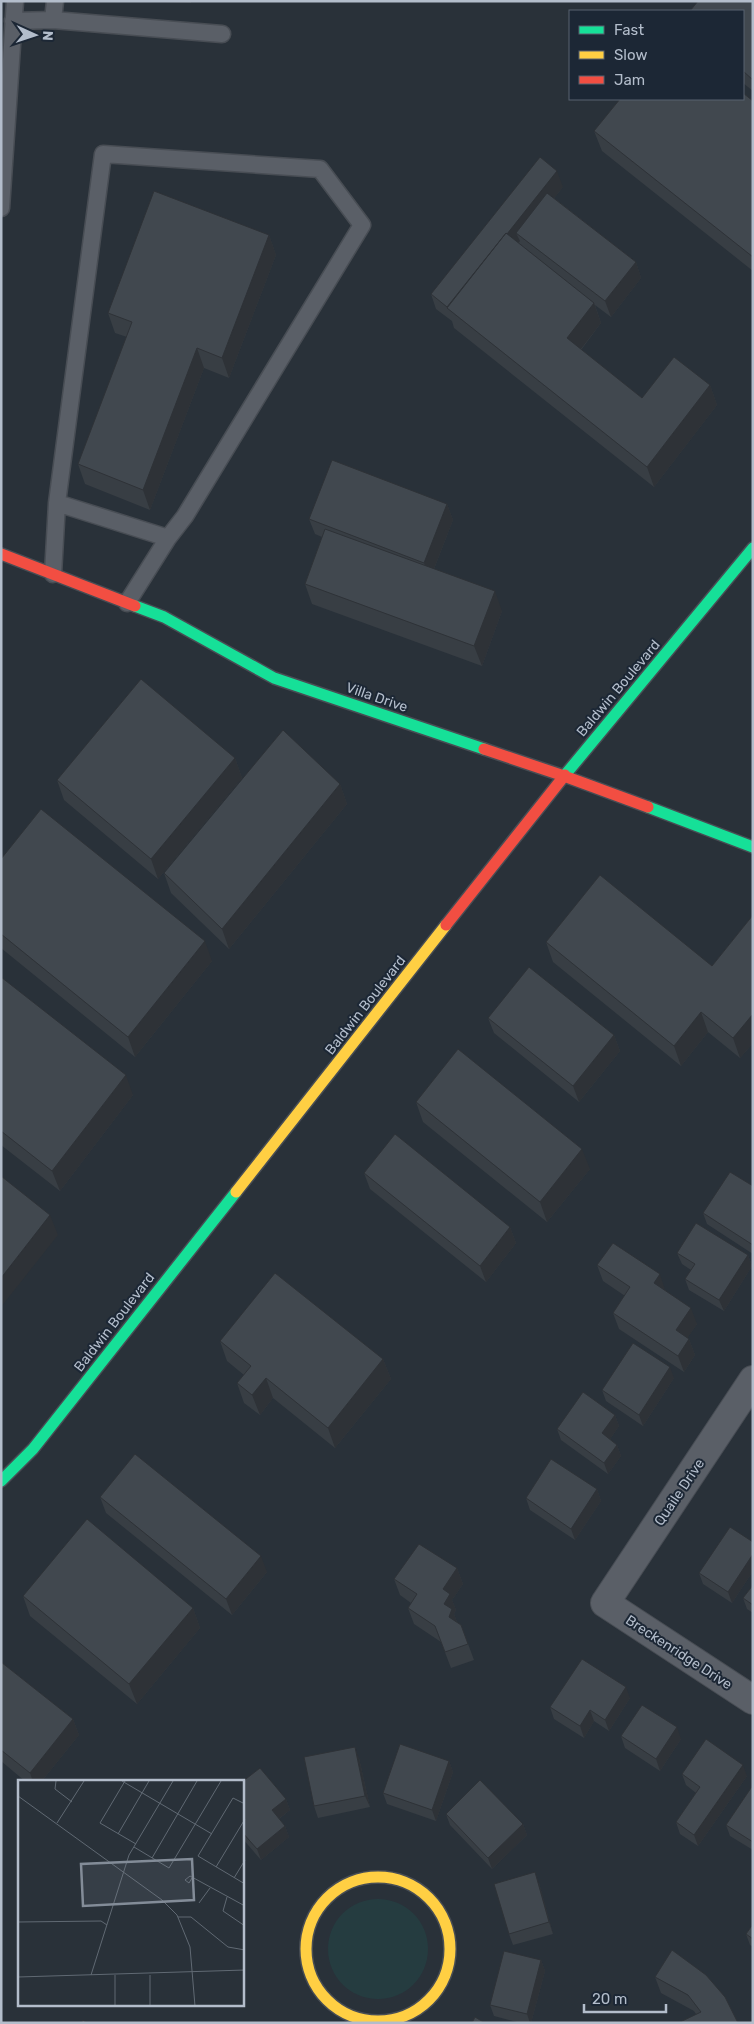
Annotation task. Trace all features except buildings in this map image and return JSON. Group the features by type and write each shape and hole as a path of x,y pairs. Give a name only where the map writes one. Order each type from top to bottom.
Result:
{"street":[{"name":"Baldwin Boulevard","path":"1,1481 39,1441 564,776 753,548"},
{"name":"Villa Drive","path":"1,554 164,617 274,678 564,776 753,847"},
{"name":"Quaile Drive","path":"605,1603 753,1380"},
{"name":"Breckenridge Drive","path":"605,1603 753,1700"},
{"path":"375,1875 405,1881 430,1898 446,1924 451,1955 442,1984 427,2002 422,2007 395,2022 364,2022 336,2010 315,1988 305,1959 307,1928 321,1901 346,1883 375,1875"}],"lane":[{"path":"1,208 15,1"},
{"path":"53,20 55,1"},
{"path":"13,21 53,20 222,34"},
{"path":"53,574 58,503 103,154 320,169 362,225 185,516 168,538 128,603"},
{"path":"58,503 168,538"}],"green space":[{"path":"378,1899 397,1903 414,1913 424,1930 428,1949 424,1968 414,1985 397,1995 378,1999 359,1995 342,1985 332,1968 328,1949 332,1930 342,1913 359,1903"}],"traffic: fast":[{"path":"565,775 753,548"},
{"path":"135,606 164,617 274,678 484,749"},
{"path":"648,807 753,847"},
{"path":"1,1481 33,1449 236,1192"}],"traffic: slow":[{"path":"236,1192 446,925"},
{"path":"378,1877 406,1882 429,1898 445,1921 450,1949 445,1977 429,2000 406,2016 378,2021 350,2016 327,2000 311,1977 306,1949 311,1921 327,1898 350,1882 378,1877"}],"traffic: jam":[{"path":"1,554 135,606"},
{"path":"484,749 648,807"},
{"path":"446,925 565,775"}]}
